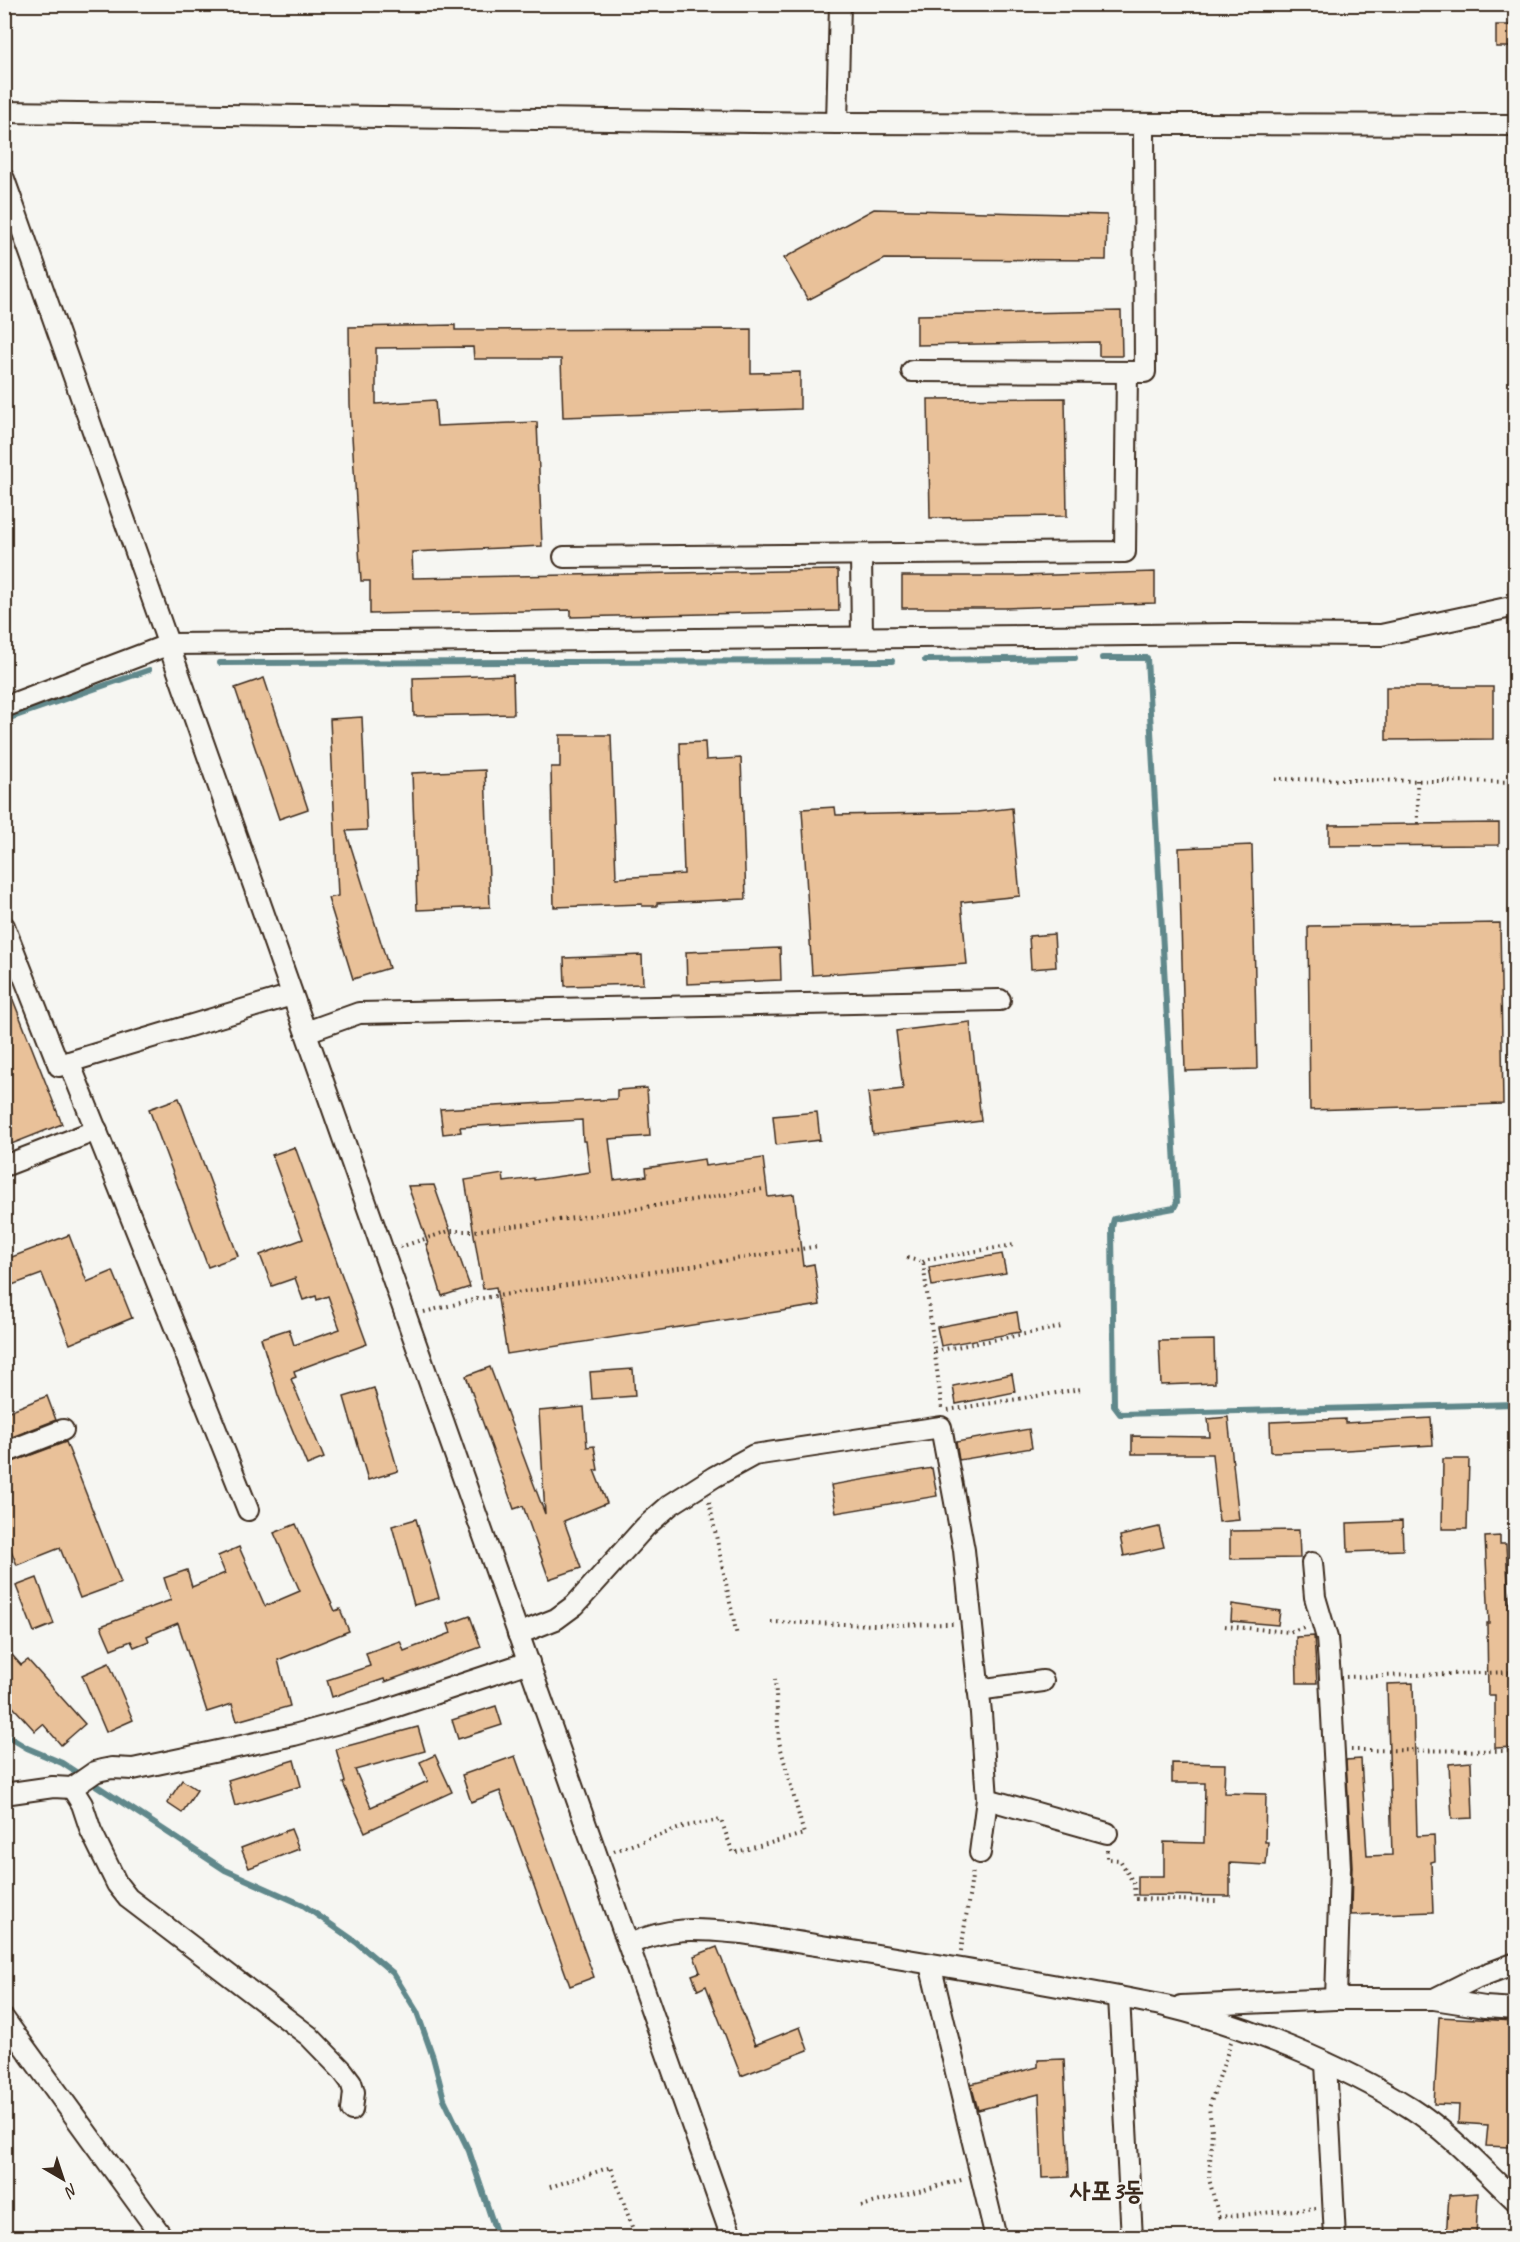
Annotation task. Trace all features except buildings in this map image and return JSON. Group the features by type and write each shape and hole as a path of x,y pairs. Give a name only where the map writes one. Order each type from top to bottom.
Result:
{"street":[{"path":"837,123 840,4"},
{"path":"4,112 837,123 1515,125"},
{"path":"912,371 1145,372 1144,124"},
{"path":"4,179 732,2238"},
{"path":"564,557 1125,552 1127,372"},
{"path":"861,555 862,638"},
{"path":"4,707 170,644 1236,634 1381,635 1515,606"},
{"path":"4,926 59,1066 292,995"},
{"path":"306,1032 359,1013 1000,1000"},
{"path":"69,1062 248,1510"},
{"path":"4,1166 97,1130"},
{"path":"518,1634 556,1619 575,1605 645,1527 670,1505 754,1455 942,1419 964,1550 978,1690 987,1799 980,1853"},
{"path":"4,1453 63,1430"},
{"path":"1312,1563 1315,1598 1327,1638 1334,1750 1340,1867 1336,1999"},
{"path":"4,1794 52,1787 72,1788 95,1772 112,1768 133,1769 294,1735 376,1713 529,1662"},
{"path":"978,1690 1043,1681"},
{"path":"72,1788 82,1804 91,1831 123,1893 309,2036 351,2082 354,2091 352,2110"},
{"path":"987,1799 1107,1833"},
{"path":"628,1944 669,1930 741,1933 957,1968 1167,2007 1236,2028 1326,2063 1385,2093 1443,2131 1515,2201"},
{"path":"1434,1999 1476,1978 1515,1963"},
{"path":"930,1964 996,2238"},
{"path":"1119,1997 1132,2238"},
{"path":"1167,2007 1336,1999 1434,1999 1515,2009"},
{"path":"4,2019 163,2238"},
{"path":"1326,2063 1335,2238"}],"path":[{"path":"1275,779 1515,782"},
{"path":"1417,780 1418,824"},
{"path":"384,1252 449,1232 474,1231 582,1217 763,1188"},
{"path":"907,1258 922,1262 928,1259 1014,1245"},
{"path":"406,1316 477,1299 820,1246"},
{"path":"922,1262 942,1419 1080,1389"},
{"path":"935,1351 1062,1327"},
{"path":"705,1483 737,1636"},
{"path":"771,1622 876,1625 971,1624"},
{"path":"1225,1626 1289,1632 1322,1622"},
{"path":"1330,1678 1515,1672"},
{"path":"597,1857 686,1826 721,1820 733,1853 804,1834 779,1742 775,1679"},
{"path":"1334,1750 1515,1751"},
{"path":"1107,1833 1107,1859 1120,1860 1134,1884 1135,1899 1216,1901"},
{"path":"957,1968 964,1937 975,1858 980,1853"},
{"path":"1236,2028 1209,2108 1212,2130 1209,2179 1219,2217 1332,2207"},
{"path":"550,2187 611,2167 636,2238"},
{"path":"861,2206 981,2175"}],"waterway":[{"path":"925,660 1075,658"},
{"path":"1102,658 1147,658 1177,1202 1174,1208 1114,1219 1112,1227 1114,1406 1120,1414 1516,1404"},
{"path":"220,663 892,661"},
{"path":"4,720 149,670"},
{"path":"4,1734 27,1748 62,1763 225,1870 303,1905 356,1942 393,1973 417,2012 433,2057 444,2099 469,2151 498,2238"}],"district":[{"name":"사포3동","path":"1107,2190"}]}
